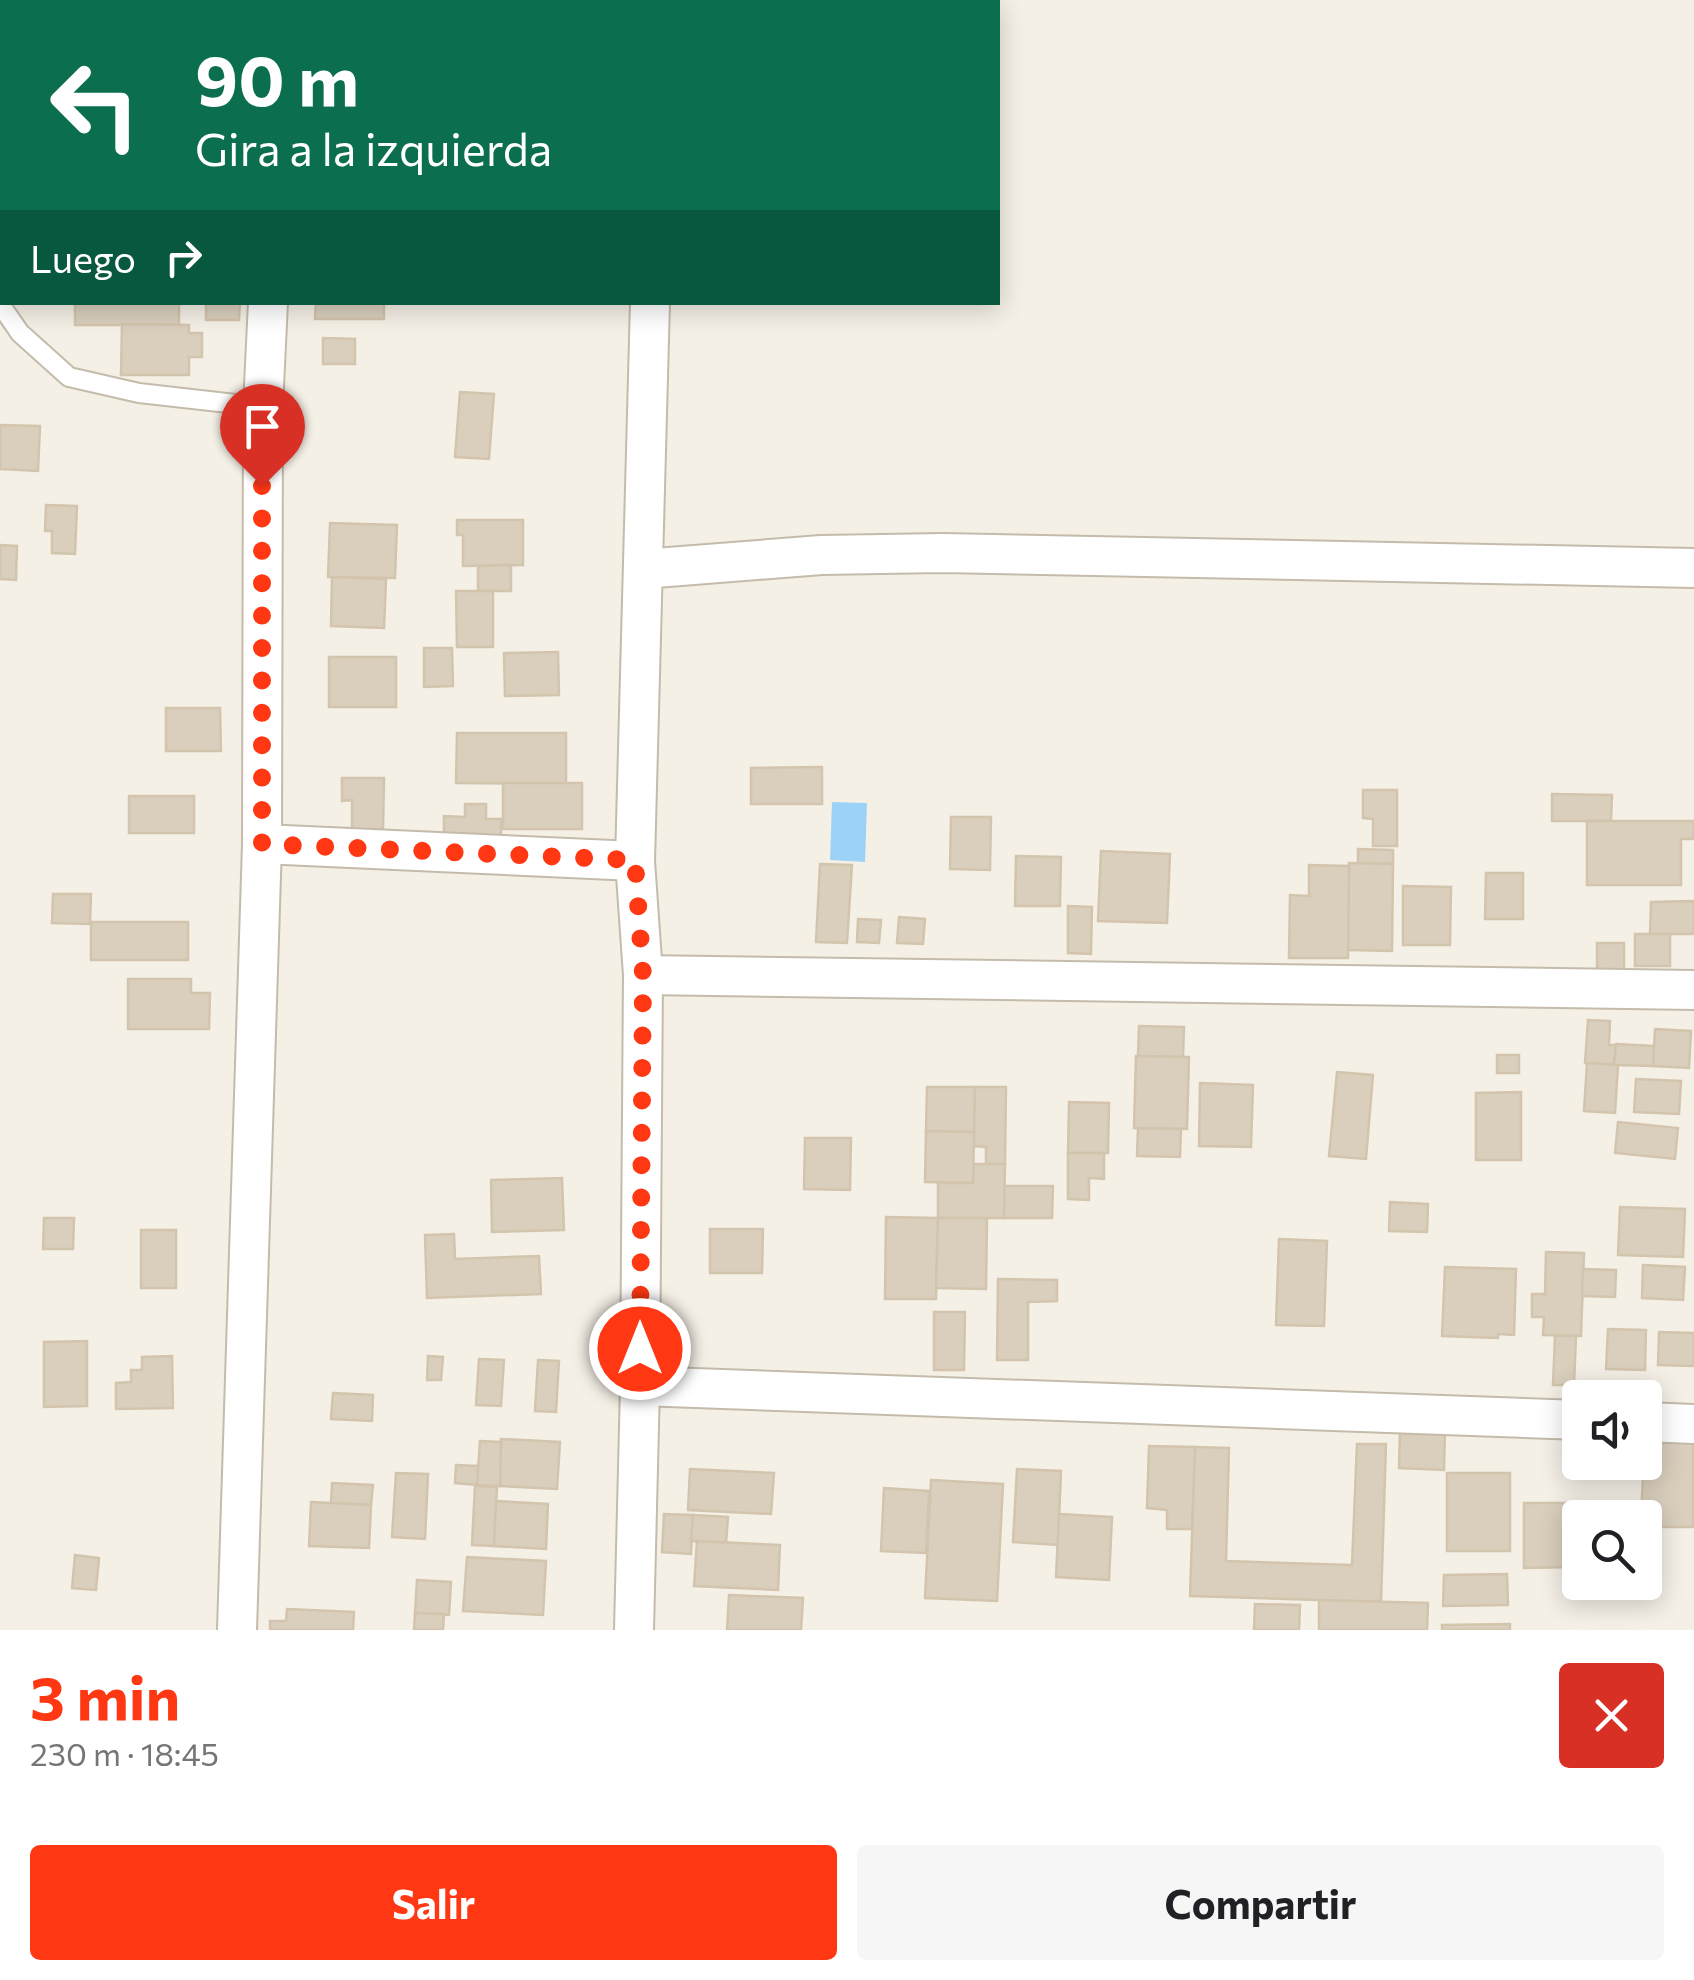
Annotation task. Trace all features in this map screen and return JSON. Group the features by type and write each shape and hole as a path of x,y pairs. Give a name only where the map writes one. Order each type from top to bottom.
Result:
{"street":[{"path":"237,1630 262,844 262,407 268,305"},
{"path":"634,1630 643,975 635,860 650,305"},
{"path":"643,570 821,554 943,553 1694,568"},
{"path":"262,844 635,860"},
{"path":"643,975 1694,990"},
{"path":"640,1386 1562,1419"},
{"path":"1662,1423 1694,1424"}],"lane":[{"path":"1,305 20,333 69,377 139,393 262,407"}],"water":[{"path":"832,802 867,803 865,862 830,860"}],"building":[{"path":"75,305 179,305 179,325 75,325"},
{"path":"206,305 240,305 239,320 206,320"},
{"path":"316,305 384,305 384,319 315,319"},
{"path":"122,324 189,325 189,333 202,333 202,357 189,357 189,375 121,375"},
{"path":"323,338 355,339 355,364 323,364"},
{"path":"460,392 494,394 489,459 455,457"},
{"path":"0,425 40,426 38,471 0,469"},
{"path":"46,505 77,506 75,554 52,553 52,531 45,531"},
{"path":"457,520 523,520 523,565 463,566 463,535 457,535"},
{"path":"330,523 397,525 395,578 328,577"},
{"path":"0,545 17,546 16,580 0,579"},
{"path":"511,565 511,591 478,591 478,566"},
{"path":"332,577 386,579 384,628 331,626"},
{"path":"456,591 493,591 493,647 457,647"},
{"path":"424,648 452,648 453,686 424,687"},
{"path":"558,652 559,695 505,696 504,653"},
{"path":"329,657 396,657 396,707 329,707"},
{"path":"166,708 220,708 221,751 166,751"},
{"path":"457,733 566,733 566,784 456,783"},
{"path":"822,767 822,804 751,804 751,768"},
{"path":"342,778 384,778 383,830 352,830 352,800 342,801"},
{"path":"503,783 582,783 582,829 503,829"},
{"path":"1363,790 1397,790 1397,846 1373,846 1373,819 1363,818"},
{"path":"1552,794 1612,795 1611,821 1552,821"},
{"path":"129,796 194,796 194,833 129,833"},
{"path":"465,804 486,804 486,819 501,819 501,847 444,846 444,816 465,817"},
{"path":"951,817 991,817 990,870 950,869"},
{"path":"1587,821 1694,821 1694,839 1681,839 1681,885 1587,885"},
{"path":"1358,849 1393,850 1393,864 1358,864"},
{"path":"1101,851 1170,854 1167,923 1098,921"},
{"path":"1016,856 1061,857 1060,906 1015,906"},
{"path":"1349,863 1393,864 1392,951 1348,950"},
{"path":"820,864 852,865 847,943 816,942"},
{"path":"1309,865 1349,866 1348,958 1289,958 1290,895 1309,896"},
{"path":"1486,873 1523,873 1523,919 1485,919"},
{"path":"1403,886 1451,887 1450,945 1403,945"},
{"path":"53,894 91,894 90,924 52,923"},
{"path":"1694,901 1694,934 1650,934 1651,902"},
{"path":"1068,906 1092,907 1091,954 1068,953"},
{"path":"899,917 925,919 923,944 897,943"},
{"path":"858,919 881,920 879,943 857,942"},
{"path":"91,922 188,922 188,960 91,960"},
{"path":"1635,934 1670,934 1670,966 1635,966"},
{"path":"1597,943 1624,943 1624,978 1597,978"},
{"path":"128,979 191,979 191,993 210,993 209,1029 128,1029"},
{"path":"1588,1020 1610,1021 1609,1045 1616,1045 1614,1065 1585,1063"},
{"path":"1139,1026 1184,1027 1183,1057 1138,1056"},
{"path":"1655,1029 1691,1031 1689,1068 1653,1066"},
{"path":"1616,1044 1654,1046 1653,1066 1614,1065"},
{"path":"1497,1055 1519,1055 1519,1073 1497,1073"},
{"path":"1136,1056 1189,1057 1187,1129 1134,1128"},
{"path":"1587,1063 1618,1065 1615,1113 1584,1111"},
{"path":"1337,1072 1373,1075 1366,1159 1329,1156"},
{"path":"1636,1079 1681,1081 1679,1114 1634,1112"},
{"path":"1200,1083 1253,1085 1251,1147 1199,1146"},
{"path":"927,1087 975,1087 974,1132 926,1131"},
{"path":"975,1087 1006,1087 1005,1164 986,1164 986,1147 974,1146"},
{"path":"1521,1092 1521,1160 1476,1160 1476,1093"},
{"path":"1069,1102 1109,1103 1108,1153 1068,1153"},
{"path":"1618,1122 1678,1128 1675,1159 1615,1153"},
{"path":"1138,1128 1181,1129 1180,1157 1137,1156"},
{"path":"926,1131 974,1132 973,1183 925,1182"},
{"path":"805,1138 851,1138 850,1190 804,1189"},
{"path":"1068,1153 1104,1153 1104,1179 1089,1178 1089,1200 1068,1199"},
{"path":"974,1164 1005,1164 1004,1218 938,1218 938,1183 973,1183"},
{"path":"562,1178 564,1230 492,1232 491,1180"},
{"path":"1005,1186 1053,1186 1052,1218 1004,1218"},
{"path":"1390,1202 1428,1204 1427,1232 1389,1231"},
{"path":"1620,1207 1685,1209 1683,1257 1618,1255"},
{"path":"886,1217 938,1218 936,1299 885,1299"},
{"path":"44,1218 74,1218 73,1249 43,1249"},
{"path":"938,1218 987,1218 986,1289 936,1288"},
{"path":"710,1229 763,1229 762,1273 710,1273"},
{"path":"141,1230 176,1230 176,1288 141,1288"},
{"path":"454,1234 455,1259 539,1256 541,1294 427,1298 425,1235"},
{"path":"1279,1239 1327,1241 1324,1326 1276,1325"},
{"path":"1546,1252 1584,1253 1581,1336 1543,1335 1544,1317 1532,1317 1532,1294 1545,1294"},
{"path":"1643,1265 1685,1267 1683,1300 1642,1298"},
{"path":"1445,1267 1516,1269 1514,1335 1442,1336"},
{"path":"1583,1269 1616,1270 1615,1297 1582,1296"},
{"path":"998,1279 1057,1280 1057,1301 1028,1302 1028,1360 997,1360"},
{"path":"934,1312 965,1312 964,1370 934,1370"},
{"path":"1608,1329 1646,1330 1645,1370 1606,1369"},
{"path":"1659,1332 1694,1333 1694,1366 1658,1365"},
{"path":"1555,1336 1576,1336 1574,1380 1553,1385"},
{"path":"87,1341 87,1406 44,1407 44,1342"},
{"path":"172,1356 173,1408 116,1409 116,1383 131,1382 131,1370 142,1370 142,1357"},
{"path":"428,1356 443,1357 441,1380 427,1380"},
{"path":"479,1359 504,1360 501,1406 476,1405"},
{"path":"538,1360 559,1361 556,1412 535,1411"},
{"path":"333,1393 373,1395 372,1421 331,1419"},
{"path":"1400,1428 1445,1429 1444,1470 1399,1468"},
{"path":"1662,1435 1693,1435 1693,1527 1662,1527 1662,1500 1642,1500 1643,1480 1662,1480"},
{"path":"501,1439 560,1442 557,1489 500,1486"},
{"path":"480,1441 501,1442 500,1486 477,1485"},
{"path":"1357,1444 1386,1444 1381,1602 1190,1596 1195,1447 1229,1448 1226,1561 1352,1565"},
{"path":"1149,1446 1195,1447 1192,1529 1167,1529 1167,1510 1147,1508"},
{"path":"456,1465 478,1466 477,1485 455,1483"},
{"path":"690,1469 774,1473 771,1514 688,1510"},
{"path":"1017,1469 1061,1471 1058,1545 1013,1542"},
{"path":"396,1473 428,1474 425,1539 392,1537"},
{"path":"1447,1473 1510,1473 1510,1551 1447,1551"},
{"path":"931,1480 1003,1484 997,1601 925,1598"},
{"path":"332,1483 373,1485 371,1505 331,1503"},
{"path":"475,1486 497,1487 494,1546 472,1545"},
{"path":"884,1488 929,1491 926,1553 881,1551"},
{"path":"496,1501 548,1504 546,1549 494,1546"},
{"path":"311,1502 371,1505 369,1548 309,1546"},
{"path":"1524,1503 1562,1503 1562,1567 1524,1568"},
{"path":"664,1514 693,1515 691,1554 662,1552"},
{"path":"1059,1514 1112,1517 1109,1580 1056,1577"},
{"path":"693,1515 728,1517 726,1543 691,1541"},
{"path":"697,1541 780,1545 778,1590 694,1586"},
{"path":"75,1555 99,1558 96,1590 72,1588"},
{"path":"467,1557 546,1561 543,1615 463,1611"},
{"path":"1507,1574 1508,1605 1443,1606 1444,1575"},
{"path":"417,1580 451,1582 449,1615 415,1613"},
{"path":"729,1595 803,1598 801,1630 727,1630"},
{"path":"1319,1600 1428,1603 1427,1630 1319,1630"},
{"path":"1255,1604 1300,1605 1299,1630 1254,1630"},
{"path":"287,1609 354,1612 353,1630 270,1630 270,1621 286,1621"},
{"path":"415,1613 444,1614 443,1630 414,1630"},
{"path":"1510,1624 1510,1630 1442,1630 1442,1625"}],"route":[{"path":"262,486 262,844 635,860 643,975 640,1349"}]}
